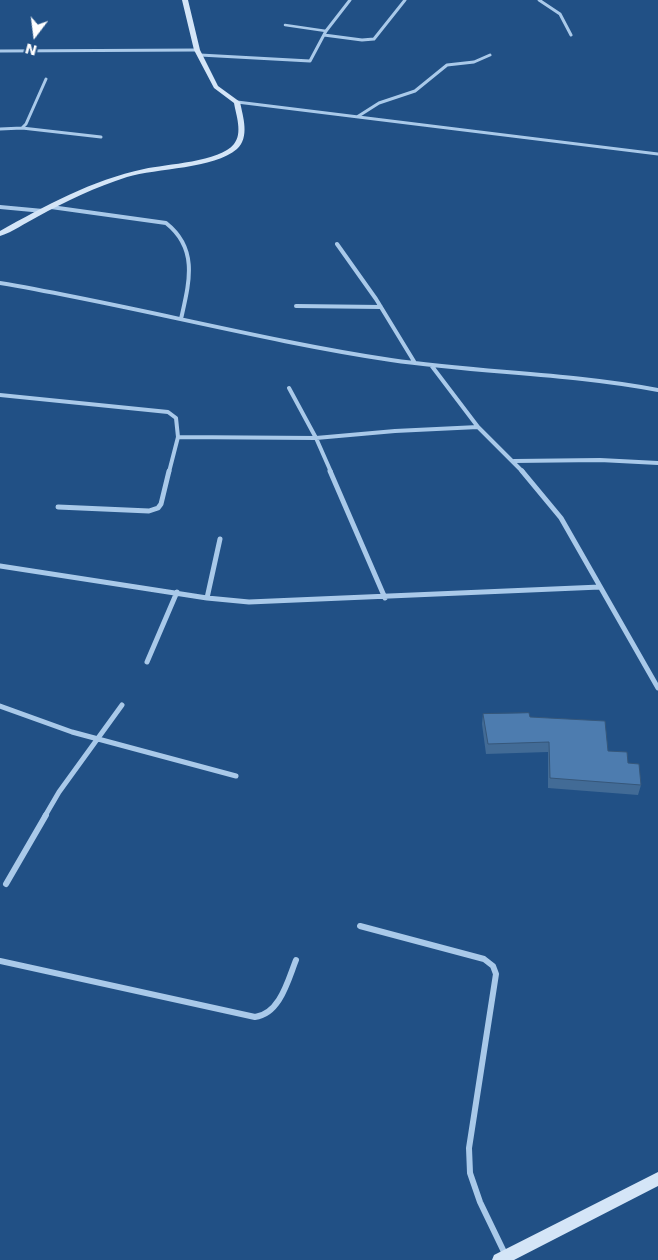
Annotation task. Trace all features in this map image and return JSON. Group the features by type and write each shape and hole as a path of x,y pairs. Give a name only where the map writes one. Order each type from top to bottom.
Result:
{"street":[{"path":"185,0 198,53 216,86 237,102 658,154"},
{"path":"0,51 198,53 310,61 325,33 350,0"},
{"path":"325,33 362,40 374,39 405,0"},
{"path":"540,0 559,12 568,25 571,35"},
{"path":"358,117 379,103 415,91 447,65 474,62 490,55"},
{"path":"22,128 26,124 46,79"},
{"path":"0,234 51,207 127,176 219,157 229,152 236,146 242,135 237,102"},
{"path":"0,129 22,128 101,138"},
{"path":"0,207 43,211"},
{"path":"51,207 166,223 173,227 190,254 188,288 181,319"},
{"path":"337,244 415,363"},
{"path":"0,283 55,291 181,319 353,353 431,365 612,382 658,390"},
{"path":"296,306 380,307"},
{"path":"431,365 478,427 514,461 561,518 658,688"},
{"path":"288,388 316,438 385,598"},
{"path":"0,395 168,412 176,418 178,437 161,504 158,508 149,511 58,507"},
{"path":"178,437 316,438 395,431 478,427"},
{"path":"514,461 600,460 658,463"},
{"path":"208,598 220,539"},
{"path":"0,566 208,598 249,602 385,598 600,587"},
{"path":"147,662 177,592"},
{"path":"0,706 72,732 236,776"},
{"path":"6,884 59,792 122,706"},
{"path":"360,926 484,958 493,966 496,974 470,1156 470,1173 502,1258 658,1179"},
{"path":"0,961 228,1010 257,1018 267,1015 275,1007 296,960"}],"lane":[{"path":"285,25 325,33"}],"building":[{"path":"529,713 530,717 605,721 608,751 627,752 628,763 639,764 641,785 550,778 549,742 488,744 483,714"}]}
